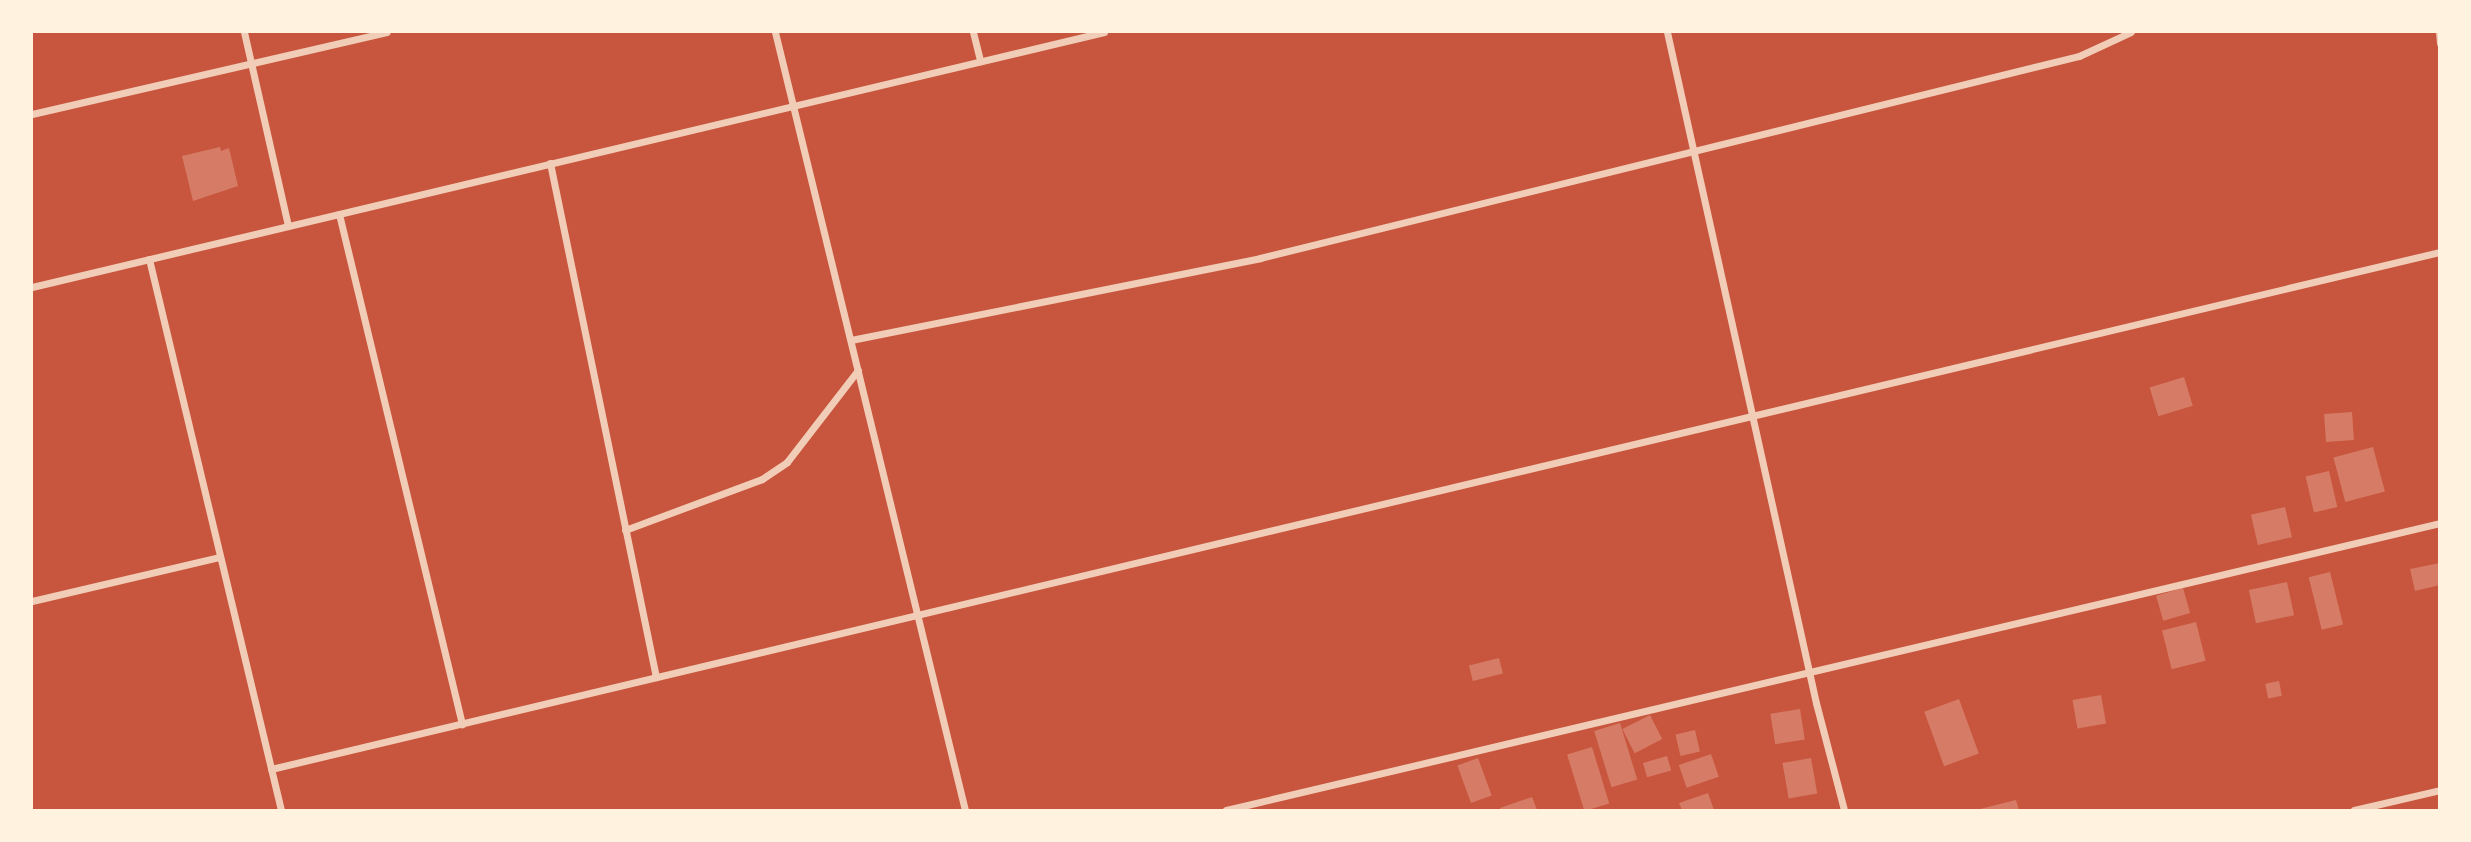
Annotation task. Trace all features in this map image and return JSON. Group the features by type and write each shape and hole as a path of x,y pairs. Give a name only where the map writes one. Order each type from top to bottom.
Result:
{"street":[{"path":"244,32 288,226"},
{"path":"32,114 387,32"},
{"path":"775,32 965,810"},
{"path":"972,32 980,61"},
{"path":"32,287 1104,32"},
{"path":"1667,32 1697,150 1810,675 1844,810"},
{"path":"850,340 1260,258 2079,56 2131,32"},
{"path":"2439,32 2440,43"},
{"path":"550,163 656,677"},
{"path":"339,214 462,724"},
{"path":"271,769 1756,418 2440,252"},
{"path":"149,259 281,810"},
{"path":"625,530 762,479 787,462 858,370"},
{"path":"1226,810 1810,675 2440,523"},
{"path":"32,601 220,557"},
{"path":"2354,810 2440,790"}],"building":[{"path":"220,147 221,151 229,148 238,186 193,201 182,156"},
{"path":"2184,377 2193,406 2158,416 2150,388"},
{"path":"2352,412 2354,440 2326,442 2324,414"},
{"path":"2373,447 2385,491 2345,502 2333,458"},
{"path":"2329,471 2337,507 2314,512 2306,476"},
{"path":"2285,507 2292,537 2258,545 2251,515"},
{"path":"2440,563 2440,585 2415,591 2410,569"},
{"path":"2330,572 2343,624 2322,630 2309,577"},
{"path":"2287,582 2294,615 2256,623 2249,590"},
{"path":"2183,588 2190,613 2163,621 2156,596"},
{"path":"2196,622 2206,661 2172,669 2162,630"},
{"path":"1499,658 1503,674 1473,681 1469,665"},
{"path":"2279,681 2282,696 2268,698 2265,684"},
{"path":"2101,695 2106,724 2077,729 2072,700"},
{"path":"1959,699 1979,754 1944,766 1924,712"},
{"path":"1800,709 1805,740 1775,744 1770,714"},
{"path":"1650,715 1662,739 1635,753 1622,729"},
{"path":"1620,723 1637,779 1611,787 1594,731"},
{"path":"1695,730 1700,751 1680,756 1676,734"},
{"path":"1592,747 1609,803 1584,810 1567,755"},
{"path":"1711,754 1719,777 1687,788 1679,765"},
{"path":"1667,756 1671,770 1647,777 1643,763"},
{"path":"1478,758 1492,796 1471,803 1457,766"},
{"path":"1811,758 1817,793 1789,798 1782,763"},
{"path":"1708,793 1714,810 1682,810 1679,803"},
{"path":"1532,797 1537,810 1500,808"},
{"path":"2016,800 2019,810 1976,810"}]}
